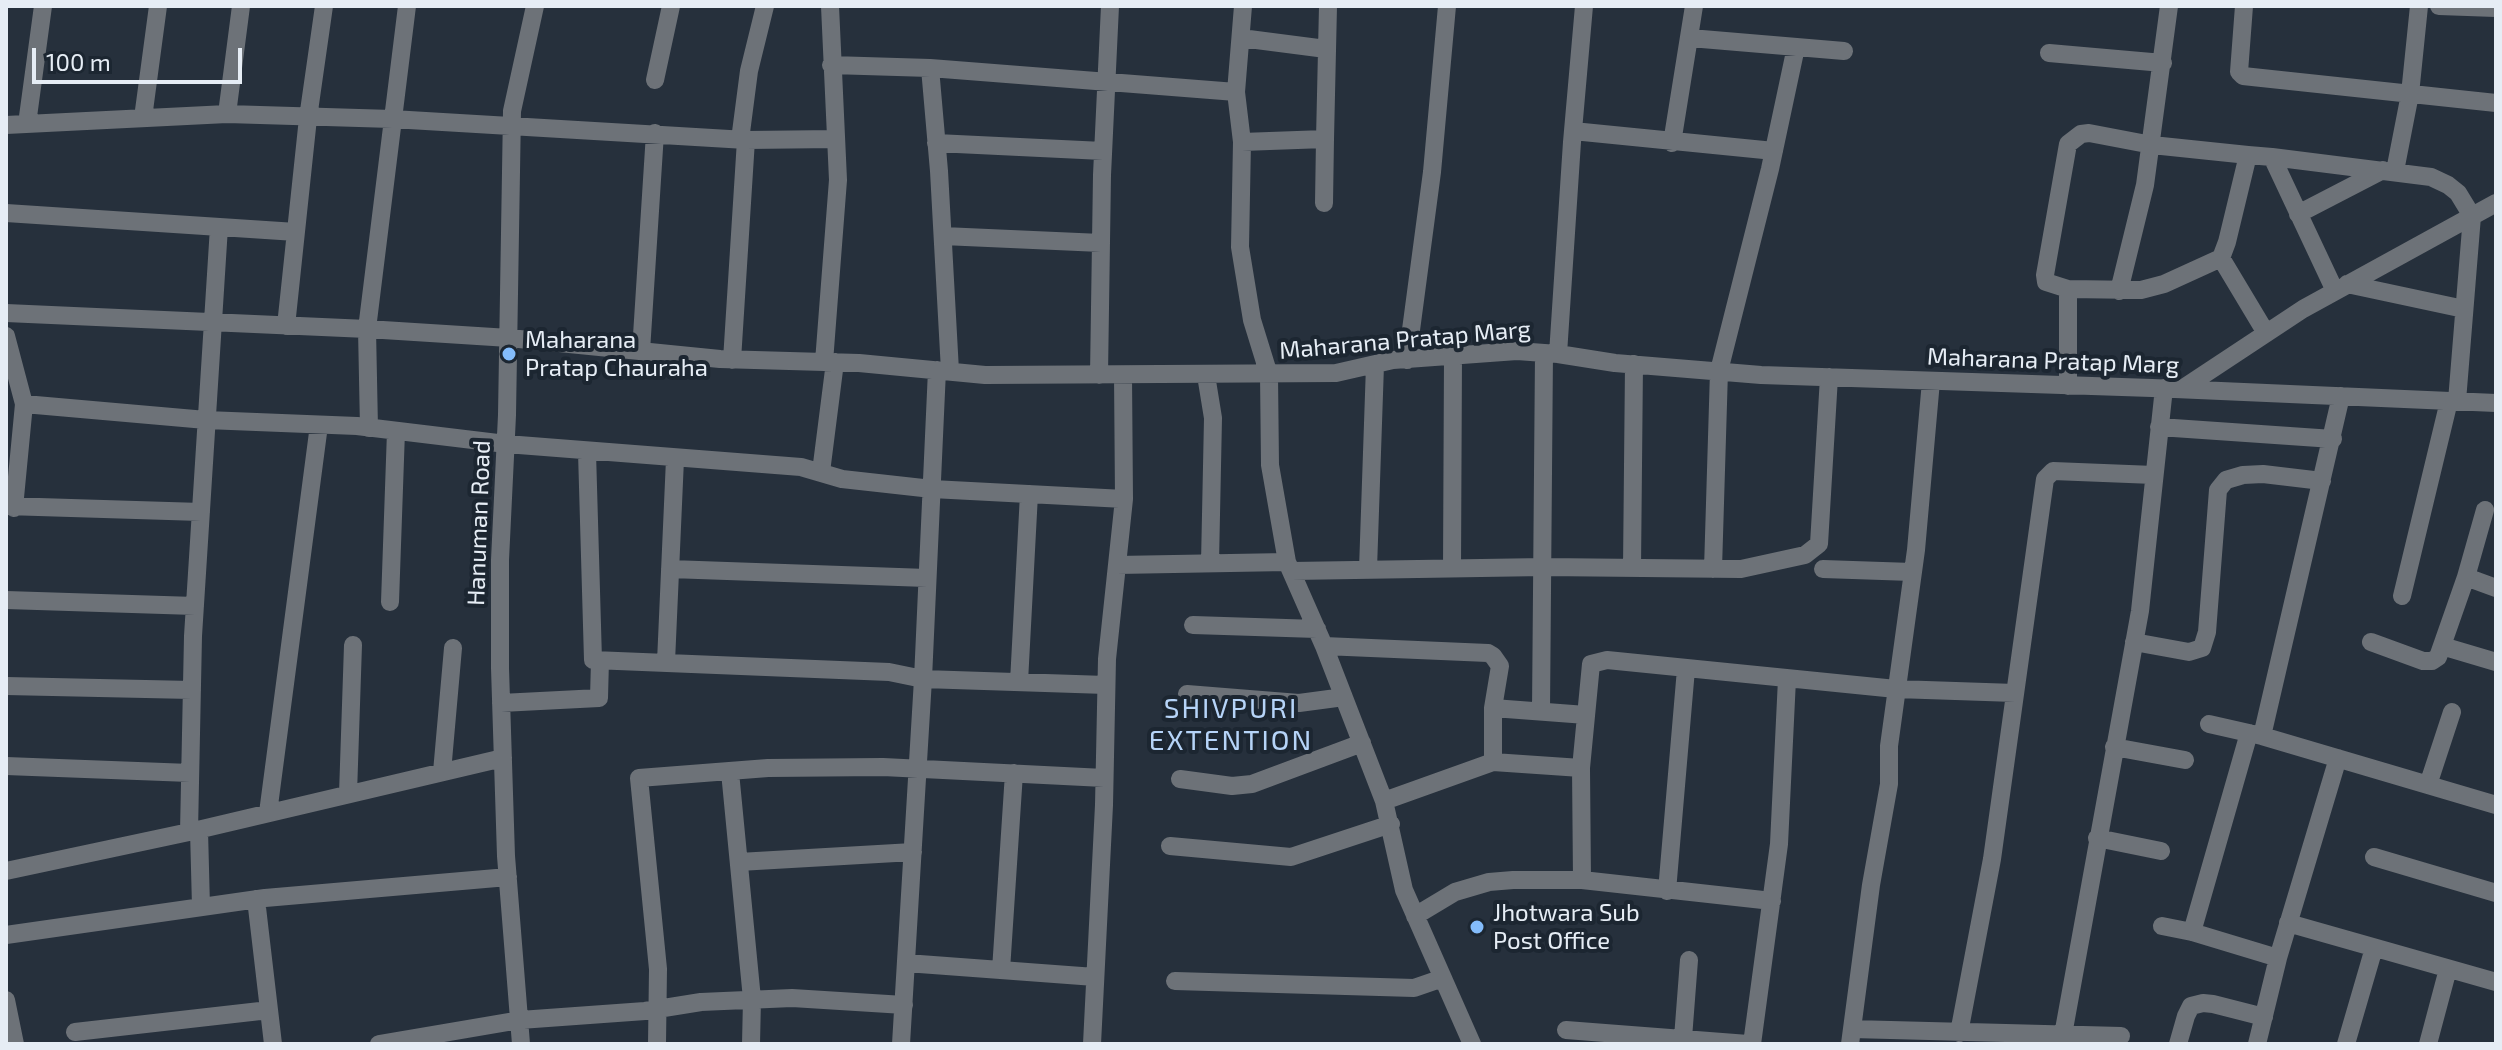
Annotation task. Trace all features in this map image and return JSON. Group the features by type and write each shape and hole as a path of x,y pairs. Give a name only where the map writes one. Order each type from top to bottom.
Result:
{"street":[{"path":"27,124 43,6"},
{"path":"143,118 158,6"},
{"path":"227,114 241,6"},
{"path":"286,326 308,118 324,6"},
{"path":"369,428 367,329 407,6"},
{"name":"Hanuman Road","path":"521,1044 508,877 501,703 500,560 509,338 512,111 535,6"},
{"path":"655,80 671,6"},
{"path":"732,360 749,71 765,6"},
{"path":"821,472 830,362 838,180 830,6"},
{"path":"1099,375 1103,151 1110,6"},
{"path":"1243,6 1236,92 1242,142 1240,247 1252,320 1269,375 1270,465 1290,566 1384,801 1404,890 1472,1044"},
{"path":"1324,203 1328,6"},
{"path":"1407,360 1432,172 1447,6"},
{"path":"1541,711 1551,353 1584,6"},
{"path":"1672,143 1694,6"},
{"path":"2119,291 2145,185 2169,6"},
{"path":"2244,6 2239,72 2243,76 2496,103"},
{"path":"2298,214 2389,171 2410,94 2419,6"},
{"path":"2439,6 2496,7"},
{"path":"1241,38 1326,49"},
{"path":"1690,38 1844,51"},
{"path":"1713,569 1719,371 1774,151 1796,47"},
{"path":"2049,53 2163,63"},
{"path":"831,65 930,68 1236,92"},
{"path":"901,1044 932,489 944,371 943,236 930,68"},
{"path":"6,125 227,114 392,119 743,140 836,139"},
{"path":"1573,131 1774,151"},
{"path":"641,351 655,133"},
{"path":"2248,155 2221,258 2164,284 2141,290 2068,289 2046,282 2068,144 2081,134 2431,177 2458,193 2472,216 2453,401 2402,596"},
{"path":"1242,142 1325,139"},
{"path":"936,143 1103,151"},
{"path":"2272,157 2298,214 2341,288"},
{"path":"2063,1035 2140,611 2159,427 2173,388 2341,288 2496,203"},
{"path":"6,213 296,232"},
{"path":"201,907 190,773 192,690 219,227"},
{"path":"943,236 1101,243"},
{"path":"2221,258 2266,333"},
{"path":"2341,288 2464,309"},
{"path":"2068,289 2068,386"},
{"name":"Maharana Pratap Marg","path":"6,313 367,329 509,338 732,360 830,362 985,375 1336,373 1407,360 1517,351 1634,364 1829,377 2173,388 2496,403"},
{"path":"6,336 24,404 10,507 201,512"},
{"path":"1452,568 1453,357"},
{"path":"1632,568 1634,364"},
{"path":"1368,569 1375,365"},
{"path":"1092,1044 1106,685 1124,499 1123,375"},
{"path":"1206,375 1213,418 1210,563"},
{"path":"1117,565 1210,563 1368,569 1741,569 1805,555 1819,544 1829,377"},
{"path":"1931,381 1912,572 1889,746 1889,784 1871,885 1851,1036 1959,1033 1996,1039 2121,1036"},
{"path":"2192,932 2256,734 2333,439 2341,396"},
{"path":"24,404 206,420 369,428 587,452 801,467 842,479 932,489 1124,499"},
{"path":"268,813 319,425"},
{"path":"2159,427 2333,439"},
{"path":"390,602 396,431"},
{"path":"587,452 593,660 889,672 923,679 1106,685"},
{"path":"666,662 675,459"},
{"path":"1959,1033 1992,859 2045,479 2053,471 2154,475"},
{"path":"2134,642 2189,652 2202,648 2207,632 2218,490 2226,480 2263,474 2322,481"},
{"path":"1019,682 1029,494"},
{"path":"2371,642 2423,661 2438,657 2485,510"},
{"path":"670,569 927,578"},
{"path":"1823,569 1912,572"},
{"path":"2466,577 2496,588"},
{"path":"6,600 195,606"},
{"path":"1193,625 1488,653 1500,666 1493,708 1493,762"},
{"path":"348,794 353,645"},
{"path":"2442,646 2496,662"},
{"path":"442,772 453,648"},
{"path":"501,703 599,698 600,660"},
{"path":"1582,880 1581,768 1591,664 1607,660 1896,689 2015,693"},
{"path":"1667,891 1686,669"},
{"path":"1566,1030 1750,1044 1779,844 1787,679"},
{"path":"6,686 192,690"},
{"path":"1187,694 1299,703 1344,697"},
{"path":"1493,708 1586,715"},
{"path":"2428,785 2452,712"},
{"path":"2209,724 2256,734 2496,805"},
{"path":"1180,779 1232,786 1252,784 1362,743"},
{"path":"2114,747 2185,760"},
{"path":"6,871 194,831 503,758"},
{"path":"2257,1044 2278,958 2338,758"},
{"path":"1384,801 1493,762 1581,768"},
{"path":"6,766 190,773"},
{"path":"657,1044 658,969 639,778 768,768 918,768 1104,778"},
{"path":"730,772 752,999 751,1044"},
{"path":"1001,970 1014,773"},
{"path":"1170,846 1291,857 1391,824"},
{"path":"2097,838 2161,851"},
{"path":"739,862 913,852"},
{"path":"2374,857 2496,893"},
{"path":"6,935 256,899 508,877"},
{"path":"1415,916 1455,892 1489,882 1582,880 1772,901"},
{"path":"256,899 273,1044"},
{"path":"2288,923 2496,982"},
{"path":"2162,926 2278,958"},
{"path":"2346,1044 2374,948"},
{"path":"1683,1038 1689,960"},
{"path":"906,963 1095,977"},
{"path":"2428,1044 2448,969"},
{"path":"1175,981 1414,988 1443,978"},
{"path":"379,1044 520,1020 701,1002 792,998 904,1005"},
{"path":"6,1000 15,1044"},
{"path":"2178,1044 2191,1006 2213,1004 2264,1017"},
{"path":"75,1032 269,1010"}],"place":[{"name":"Maharana Pratap Chauraha","path":"509,354"},
{"name":"Jhotwara Sub Post Office","path":"1477,927"}],"district":[{"name":"SHIVPURI EXTENTION","path":"1231,725"}]}
